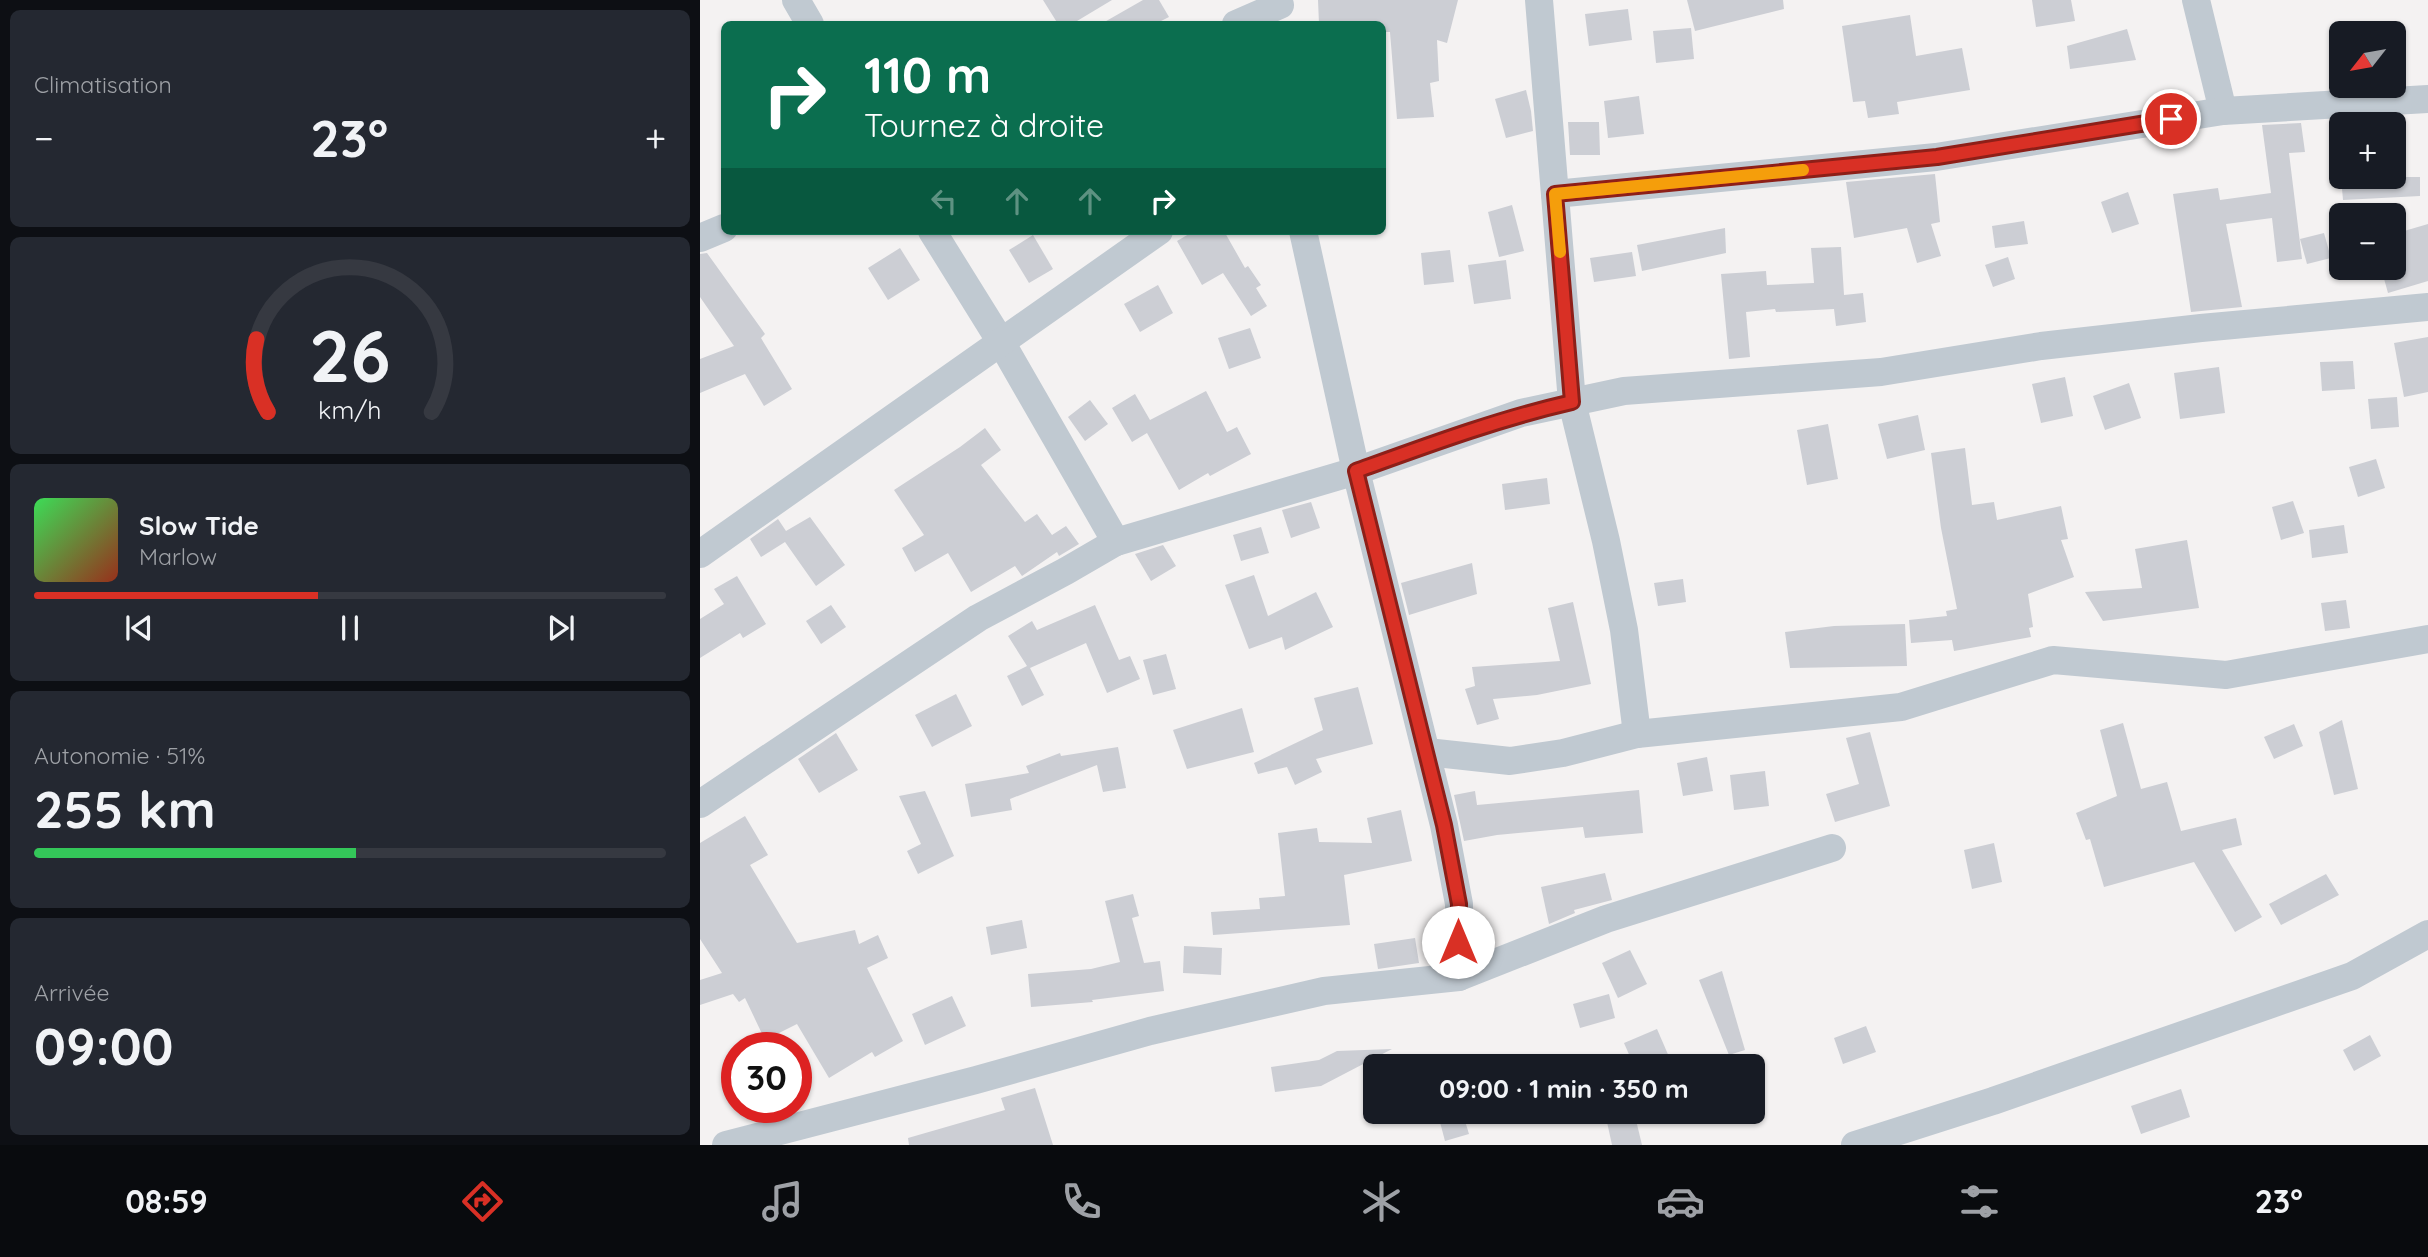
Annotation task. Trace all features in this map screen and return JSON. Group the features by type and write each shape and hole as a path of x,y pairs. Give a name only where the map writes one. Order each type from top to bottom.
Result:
{"street":[{"path":"796,0 808,21"},
{"path":"1539,0 1572,402 1606,541 1624,630 1637,734"},
{"path":"2196,0 2223,111"},
{"path":"1245,21 1280,10"},
{"path":"1555,194 1937,157 2223,111 2428,99"},
{"path":"700,238 721,229"},
{"path":"934,235 1001,342 1116,542"},
{"path":"700,554 1153,235"},
{"path":"1304,235 1356,471 1444,825 1459,904 1459,977"},
{"path":"700,804 978,618 1066,572 1116,542 1356,471 1521,413 1624,391 1881,372 2042,345 2428,307"},
{"path":"1427,752 1510,761 1563,753 1637,734 1901,707 2053,660 2225,675 2428,639"},
{"path":"726,1145 976,1080 1150,1031 1311,994 1459,977 1606,919 1832,848"},
{"path":"1855,1145 1993,1101 2352,976 2428,934"}],"building":[{"path":"1043,0 1112,0 1077,21 1056,21"},
{"path":"1143,0 1159,0 1169,17 1161,21 1106,21"},
{"path":"1318,0 1458,0 1447,43 1437,40 1439,81 1430,83 1434,117 1397,119 1390,32 1386,32 1386,21 1319,21"},
{"path":"1687,0 1783,0 1784,9 1695,31"},
{"path":"2032,0 2071,0 2075,21 2036,27"},
{"path":"1628,9 1632,40 1589,46 1585,14"},
{"path":"1910,15 1916,56 1962,48 1970,90 1897,102 1899,114 1868,118 1865,101 1853,102 1842,26"},
{"path":"1691,28 1694,59 1656,63 1653,31"},
{"path":"2127,29 2136,60 2070,69 2067,46"},
{"path":"1526,90 1533,131 1506,138 1495,99"},
{"path":"1639,96 1644,134 1608,138 1604,101"},
{"path":"1568,122 1599,122 1600,155 1570,155"},
{"path":"2301,123 2305,152 2289,153 2302,259 2277,262 2272,218 2226,224 2242,307 2191,312 2173,194 2218,188 2220,200 2271,193 2262,125"},
{"path":"1935,174 1940,222 1931,224 1941,256 1917,263 1907,228 1854,238 1846,182"},
{"path":"2406,177 2420,177 2420,196 2343,200 2342,189 2406,189"},
{"path":"2128,192 2139,224 2112,233 2101,202"},
{"path":"1512,205 1524,251 1499,257 1488,212"},
{"path":"2024,221 2028,244 1995,248 1992,226"},
{"path":"2428,224 2428,281 2388,293 2384,280 2406,280 2406,230"},
{"path":"1725,228 1726,253 1642,271 1637,245"},
{"path":"2324,233 2329,258 2307,264 2300,239"},
{"path":"1033,235 1053,269 1029,283 1009,250"},
{"path":"1187,235 1226,235 1245,268 1248,266 1261,285 1256,288 1267,306 1251,316 1223,273 1202,285 1177,241"},
{"path":"1841,247 1844,295 1863,293 1866,322 1836,326 1834,309 1746,312 1750,357 1729,359 1721,274 1766,271 1767,285 1814,283 1811,248"},
{"path":"900,248 920,280 888,300 868,268"},
{"path":"1450,250 1454,282 1424,285 1421,253"},
{"path":"1632,252 1636,276 1594,282 1590,258"},
{"path":"707,253 765,334 761,338 792,389 764,406 745,374 700,393 700,359 734,346 700,297 700,254"},
{"path":"2008,257 2015,279 1993,287 1985,265"},
{"path":"1506,260 1511,299 1474,304 1468,265"},
{"path":"1158,285 1173,313 1140,332 1124,304"},
{"path":"1250,328 1261,358 1229,369 1218,338"},
{"path":"2428,337 2428,392 2404,397 2394,343"},
{"path":"2353,361 2355,389 2322,391 2320,362"},
{"path":"2219,367 2225,413 2180,419 2174,373"},
{"path":"2065,377 2073,416 2041,423 2032,384"},
{"path":"2129,383 2141,418 2105,430 2093,396"},
{"path":"1206,391 1227,432 1237,427 1251,454 1210,476 1208,473 1179,490 1147,433 1132,442 1112,408 1135,394 1150,420"},
{"path":"2397,397 2399,427 2371,429 2368,399"},
{"path":"1090,400 1108,424 1085,441 1068,417"},
{"path":"1918,415 1925,450 1887,459 1878,424"},
{"path":"1828,424 1838,479 1807,485 1797,430"},
{"path":"985,428 1001,450 981,465 1025,522 1037,514 1052,535 1066,526 1079,544 1059,556 1057,552 1022,576 1015,566 971,592 948,553 915,572 902,548 924,535 894,490"},
{"path":"1965,448 1972,505 1994,502 1997,520 2061,506 2068,539 2061,540 2074,577 2028,594 2033,627 2029,628 2031,637 1954,651 1952,640 1911,643 1909,620 1947,616 1946,611 1957,609 1941,528 1931,453"},
{"path":"2376,459 2385,488 2358,497 2349,467"},
{"path":"1547,478 1550,504 1505,510 1502,484"},
{"path":"2293,501 2304,533 2281,540 2272,507"},
{"path":"1311,502 1320,528 1291,538 1282,510"},
{"path":"810,517 845,565 816,586 785,542 761,557 750,539 778,519 786,531"},
{"path":"2344,525 2348,553 2312,558 2309,530"},
{"path":"1261,527 1269,553 1241,561 1233,535"},
{"path":"2187,540 2199,608 2103,621 2085,592 2142,588 2135,549"},
{"path":"1163,545 1176,566 1151,581 1135,554"},
{"path":"1472,563 1477,594 1409,615 1401,583"},
{"path":"1254,575 1268,616 1316,592 1333,627 1285,650 1282,637 1249,649 1225,585"},
{"path":"737,576 766,624 743,638 740,633 700,658 700,619 724,604 714,589"},
{"path":"1683,579 1686,602 1658,606 1654,583"},
{"path":"2346,600 2350,628 2325,631 2321,603"},
{"path":"1573,602 1591,684 1537,695 1493,699 1499,719 1477,725 1465,689 1475,686 1472,667 1560,661 1548,608"},
{"path":"831,605 846,627 821,644 806,621"},
{"path":"1095,605 1119,660 1130,656 1140,679 1107,693 1086,643 1030,668 1044,695 1022,706 1007,676 1027,666 1008,636 1032,621 1037,630"},
{"path":"1905,624 1907,666 1790,668 1785,632 1834,626"},
{"path":"1166,654 1176,689 1153,695 1143,660"},
{"path":"1358,687 1373,744 1316,759 1322,772 1295,785 1287,767 1258,774 1254,763 1323,730 1314,698"},
{"path":"956,694 972,726 932,747 915,715"},
{"path":"1242,708 1254,752 1187,769 1173,730"},
{"path":"2342,720 2358,789 2334,795 2319,732"},
{"path":"2123,723 2141,789 2167,782 2181,831 2236,818 2242,845 2222,850 2262,917 2235,932 2194,862 2104,887 2090,839 2086,840 2076,813 2117,796 2100,730"},
{"path":"2294,724 2303,746 2274,759 2264,737"},
{"path":"1870,732 1890,806 1835,822 1826,794 1859,784 1846,738"},
{"path":"836,733 858,770 819,793 798,759"},
{"path":"1118,747 1126,788 1103,792 1097,765 1010,799 1012,810 971,817 965,784 1029,773 1026,766 1060,753 1061,756"},
{"path":"1707,757 1713,791 1683,796 1677,763"},
{"path":"1765,771 1769,806 1734,810 1730,775"},
{"path":"1639,790 1643,833 1585,838 1583,827 1497,835 1464,841 1454,795 1475,791 1477,805"},
{"path":"925,791 954,856 918,874 907,851 921,844 899,796"},
{"path":"1401,810 1412,861 1344,875 1350,925 1213,935 1211,912 1260,909 1259,898 1285,896 1278,833 1317,828 1319,842 1372,843 1367,818"},
{"path":"745,816 768,855 750,865 797,943 855,930 859,944 878,935 888,958 867,968 903,1041 875,1057 872,1052 829,1078 812,1049 812,1032 802,1032 797,1024 781,1032 761,1032 745,998 739,1002 733,994 700,1005 700,980 722,973 700,939 700,843"},
{"path":"1994,843 2002,882 1972,889 1964,850"},
{"path":"1605,873 1612,900 1574,910 1575,913 1549,924 1541,887"},
{"path":"2326,874 2339,895 2281,925 2269,904"},
{"path":"1133,894 1139,916 1132,918 1144,963 1160,961 1164,991 1092,1000 1093,1002 1031,1007 1028,974 1091,969 1120,962 1105,901"},
{"path":"1022,920 1027,948 991,955 986,927"},
{"path":"1415,938 1419,963 1378,969 1374,944"},
{"path":"1184,946 1222,948 1221,975 1183,973"},
{"path":"1630,950 1647,984 1618,998 1602,963"},
{"path":"1722,971 1745,1050 1729,1054 1699,980"},
{"path":"1609,994 1615,1018 1580,1028 1573,1004"},
{"path":"952,996 966,1026 925,1045 912,1014"},
{"path":"1866,1026 1876,1052 1843,1064 1834,1038"},
{"path":"1657,1029 1668,1054 1629,1054 1624,1043"},
{"path":"2370,1035 2381,1056 2354,1071 2343,1050"},
{"path":"1392,1049 1382,1054 1363,1054 1363,1064 1321,1086 1275,1092 1271,1067 1319,1060 1337,1051"},
{"path":"1035,1088 1053,1145 909,1145 908,1138 1005,1110 1001,1098"},
{"path":"2181,1089 2190,1117 2141,1134 2131,1106"},
{"path":"1440,1124 1466,1124 1469,1134 1445,1141"},
{"path":"1607,1124 1637,1124 1642,1145 1612,1145"}],"slow traffic":[{"path":"1560,252 1555,194 1803,170"}],"route":[{"path":"1458,942 1459,904 1444,825 1356,471 1521,413 1572,402 1555,194 1937,157 2171,119"}]}
